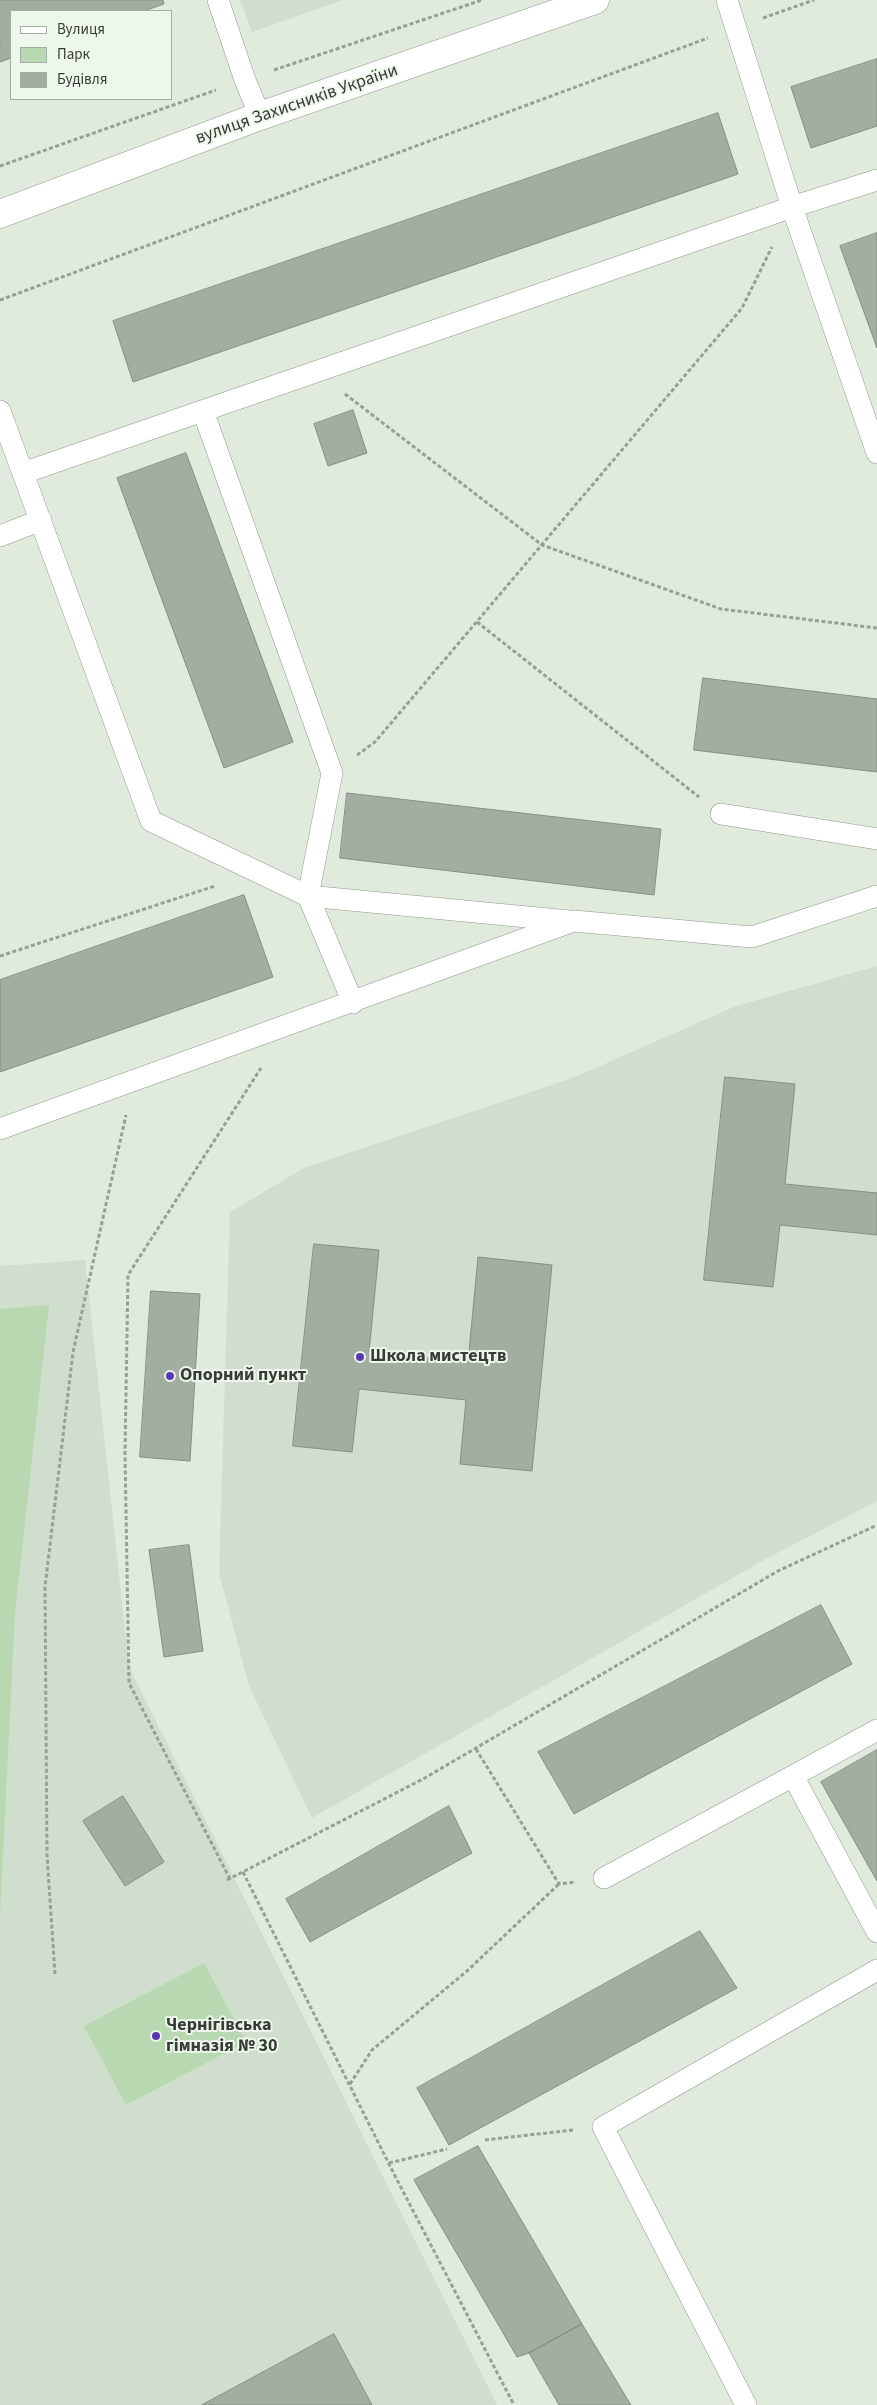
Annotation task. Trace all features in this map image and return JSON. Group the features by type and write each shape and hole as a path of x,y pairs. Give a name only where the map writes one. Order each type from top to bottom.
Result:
{"street":[{"name":"вулиця Захисників України","path":"0,214 260,116 595,0"}],"lane":[{"path":"218,0 260,116"},
{"path":"727,0 792,207 877,453"},
{"path":"23,473 792,207 877,180"},
{"path":"0,411 151,821 308,896 752,937 877,896"},
{"path":"203,411 332,773 308,896 353,1003"},
{"path":"0,536 40,520"},
{"path":"721,814 877,839"},
{"path":"0,1129 353,1003 574,921"},
{"path":"604,1878 877,1730"},
{"path":"794,1776 877,1932"},
{"path":"746,2405 603,2127 877,1970"}],"path":[{"path":"0,166 482,0"},
{"path":"0,300 814,0"},
{"path":"332,773 375,742 742,308 792,207"},
{"path":"316,372 542,545 721,609 877,628"},
{"path":"477,622 721,814"},
{"path":"0,956 258,872"},
{"path":"288,1026 128,1275 125,1453 129,1683 228,1880 423,1779 778,1571 877,1525"},
{"path":"55,1974 47,1855 45,1587 73,1352 134,1081"},
{"path":"476,1748 559,1884"},
{"path":"243,1872 388,2163 514,2405"},
{"path":"350,2084 372,2050 467,1971 559,1884 604,1878"},
{"path":"485,2140 603,2127"},
{"path":"388,2163 447,2149"}],"shaded area":[{"path":"240,0 343,0 252,32"},
{"path":"877,966 877,1501 766,1559 312,1818 249,1686 219,1573 230,1212 304,1168 575,1077 736,1006"},
{"name":"Чернігівська гімназія № 30","path":"85,1260 129,1667 497,2405 0,2405 0,1266"}],"green space":[{"path":"49,1305 15,1613 0,1916 0,1309"},
{"path":"204,1963 246,2042 126,2105 84,2026"}],"building":[{"path":"0,0 163,0 164,4 147,10 10,10 10,58 0,62"},
{"path":"877,59 877,126 811,148 791,87"},
{"path":"718,113 738,174 133,382 113,321"},
{"path":"877,233 877,348 840,246"},
{"path":"353,410 367,453 328,466 314,424"},
{"path":"186,453 293,742 224,768 117,478"},
{"path":"703,678 877,699 877,772 694,750"},
{"path":"347,793 661,829 654,895 340,858"},
{"path":"244,895 273,977 0,1072 0,980"},
{"path":"725,1077 795,1084 785,1184 877,1193 877,1235 780,1225 773,1287 704,1280"},
{"name":"Школа мистецтв","path":"314,1244 379,1250 369,1352 468,1362 478,1257 552,1265 532,1471 460,1464 466,1400 359,1389 352,1452 293,1446"},
{"name":"Опорний пункт","path":"151,1291 200,1294 190,1461 140,1457"},
{"path":"189,1545 203,1651 164,1657 149,1550"},
{"path":"821,1605 852,1664 574,1814 538,1752"},
{"path":"877,1750 877,1881 821,1782"},
{"path":"123,1796 164,1862 125,1886 83,1821"},
{"path":"449,1806 472,1853 310,1942 286,1899"},
{"path":"700,1931 737,1988 449,2145 417,2088"},
{"path":"478,2146 582,2324 529,2353 517,2357 414,2180"},
{"path":"582,2324 631,2405 559,2405 529,2353"},
{"path":"334,2334 372,2405 202,2405"}],"place":[{"name":"Школа мистецтв","path":"360,1357"},
{"name":"Опорний пункт","path":"170,1376"},
{"name":"Чернігівська гімназія № 30","path":"156,2036"}]}
